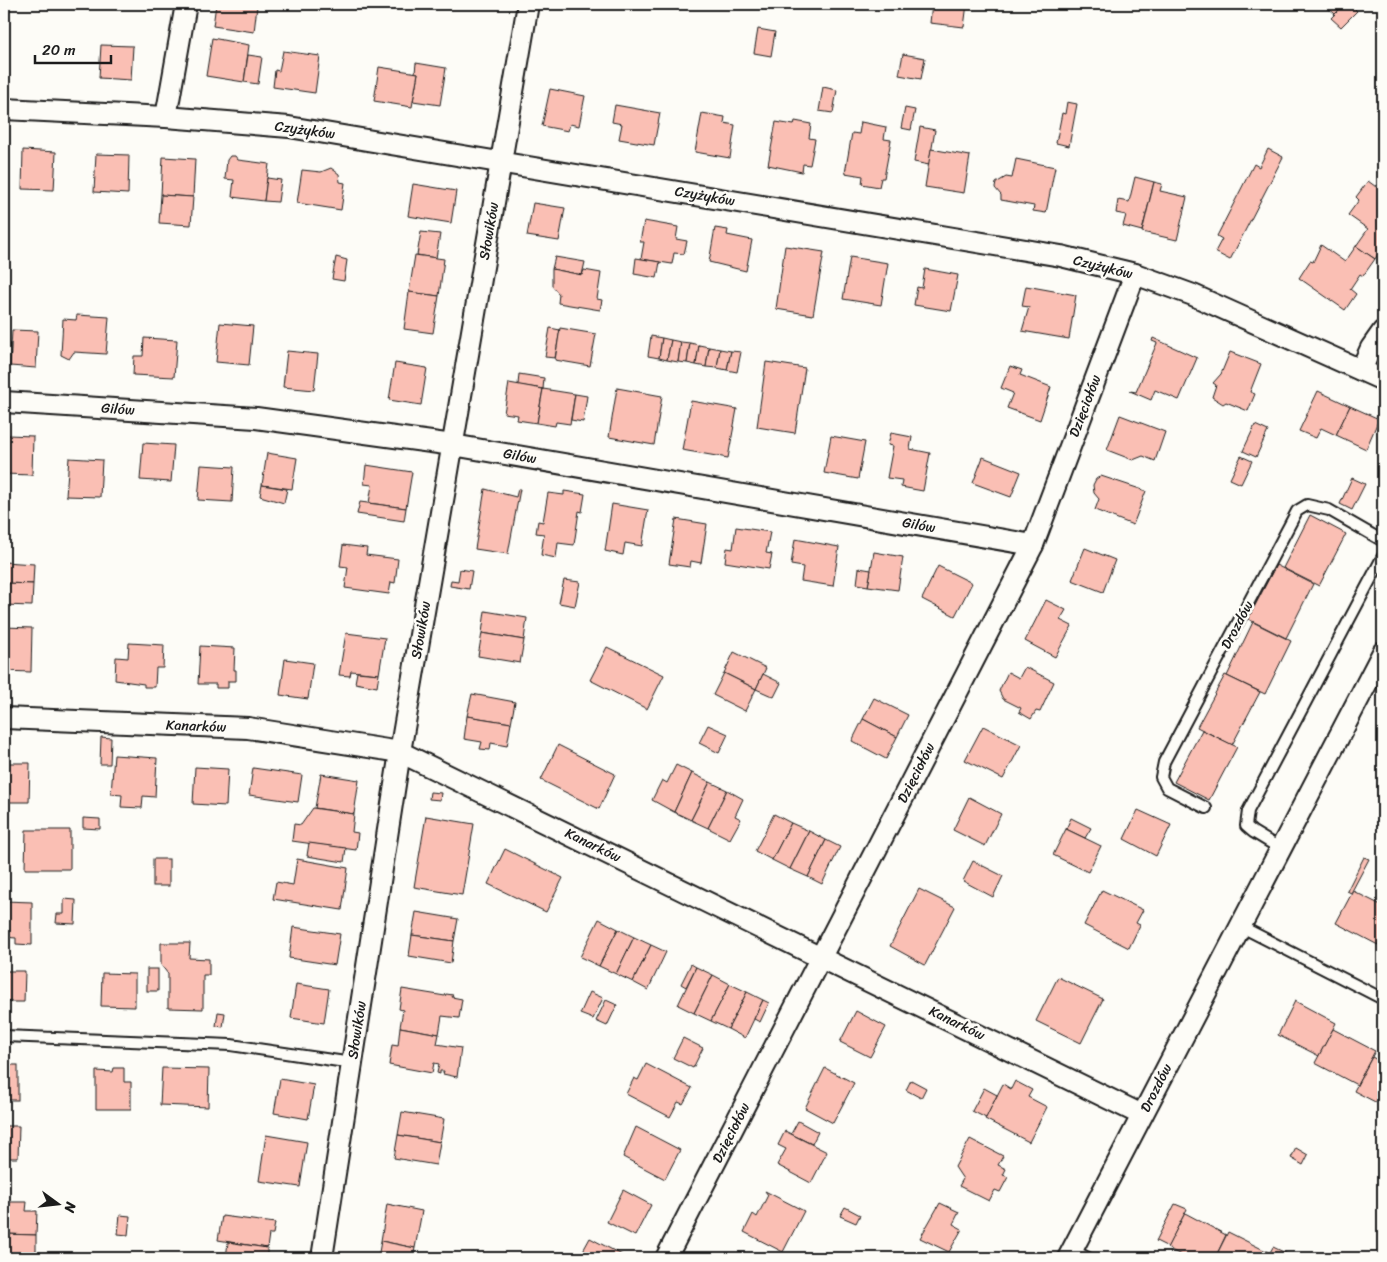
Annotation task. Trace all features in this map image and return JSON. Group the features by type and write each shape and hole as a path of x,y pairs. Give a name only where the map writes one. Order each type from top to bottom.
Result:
{"street":[{"path":"166,117 186,4"},
{"name":"Słowików","path":"322,1258 400,752 528,4"},
{"name":"Czyżyków","path":"4,109 166,117 289,127 1061,256 1135,274 1193,295 1383,380"},
{"name":"Dzięciołów","path":"666,1258 1033,545 1135,274"},
{"path":"1361,370 1371,348 1383,331"},
{"name":"Gilów","path":"4,402 256,418 452,444 1033,545"},
{"name":"Drozdów","path":"1076,1256 1142,1115 1383,652"},
{"name":"Kanarków","path":"4,718 248,728 400,752 1142,1115"}],"lane":[{"name":"Drozdów","path":"1206,808 1167,788 1162,777 1164,762 1297,511 1307,505 1329,510 1383,541"},
{"path":"1281,848 1252,832 1246,826 1248,812 1383,556"},
{"path":"1240,926 1383,999"},
{"path":"4,1036 231,1045 352,1063"}],"building":[{"path":"216,4 257,6 254,32 213,26"},
{"path":"932,4 967,4 964,27 930,23"},
{"path":"1324,4 1345,4 1335,14"},
{"path":"1345,4 1350,4 1357,11 1341,27 1331,18"},
{"path":"758,29 775,32 771,56 754,53"},
{"path":"212,38 249,45 244,82 206,76"},
{"path":"101,45 133,46 131,80 99,78"},
{"path":"283,51 320,56 315,93 273,87 275,70 279,71"},
{"path":"903,54 925,58 921,79 899,75"},
{"path":"248,55 262,57 258,84 244,82"},
{"path":"416,63 446,68 440,105 413,101 418,73 415,73"},
{"path":"379,67 418,73 412,107 374,101"},
{"path":"823,87 837,90 833,113 819,111"},
{"path":"550,89 585,96 579,126 570,124 568,131 542,126"},
{"path":"1067,102 1077,104 1069,146 1056,143 1062,113 1065,114"},
{"path":"615,105 660,113 654,145 619,139 622,124 612,122"},
{"path":"905,108 915,110 911,130 901,128"},
{"path":"702,113 725,117 724,123 735,125 730,158 695,152"},
{"path":"795,121 811,124 809,138 815,139 810,165 803,164 802,172 768,165 776,122 794,125"},
{"path":"861,122 886,127 884,139 891,140 884,178 881,178 879,187 862,184 863,176 845,173 852,133 859,134"},
{"path":"920,127 935,130 929,165 914,162"},
{"path":"931,149 970,156 964,193 925,187"},
{"path":"1268,149 1283,157 1230,260 1215,252 1222,239 1217,236 1254,164 1259,167"},
{"path":"23,150 56,152 54,190 22,189"},
{"path":"96,154 129,155 128,194 94,192"},
{"path":"230,156 235,156 238,160 269,164 264,201 232,197 234,180 225,179 227,160"},
{"path":"163,157 195,159 193,197 161,195"},
{"path":"1016,159 1055,167 1046,213 1033,211 1034,206 1001,200 1001,195 995,188 996,183 1006,177 1012,178"},
{"path":"331,168 339,174 340,182 345,183 341,210 297,203 302,170 321,172"},
{"path":"1135,177 1154,182 1142,231 1123,226 1126,215 1116,213 1118,200 1129,202"},
{"path":"267,178 281,180 278,202 264,201"},
{"path":"1368,181 1383,192 1383,247 1375,259 1356,246 1368,229 1348,215 1359,200 1356,197"},
{"path":"1154,182 1162,184 1160,191 1187,197 1177,240 1142,232"},
{"path":"413,184 456,191 451,223 408,216"},
{"path":"161,195 193,197 191,225 159,223"},
{"path":"533,203 565,208 559,241 527,236"},
{"path":"644,221 678,227 676,239 687,241 684,254 674,253 672,264 641,259 644,242 640,242"},
{"path":"715,228 728,230 727,235 752,240 746,271 709,262"},
{"path":"421,232 440,234 436,258 417,255"},
{"path":"1321,245 1345,262 1356,246 1375,259 1363,276 1360,274 1350,289 1356,294 1345,310 1299,278 1310,261 1313,262"},
{"path":"785,246 824,252 813,315 776,309"},
{"path":"415,255 444,259 439,296 409,292"},
{"path":"336,257 347,260 344,281 332,279"},
{"path":"555,257 585,262 582,275 552,269"},
{"path":"850,257 888,263 881,305 843,299"},
{"path":"636,258 660,262 657,278 634,274"},
{"path":"552,269 582,275 584,270 601,273 597,299 602,300 600,310 558,303 559,294 552,286"},
{"path":"925,269 958,275 951,311 914,305 917,287 922,288"},
{"path":"1026,286 1076,295 1069,339 1022,331 1029,307 1022,306"},
{"path":"409,292 439,296 433,333 404,329"},
{"path":"77,315 109,317 106,354 74,352 69,359 61,355 63,319 76,320"},
{"path":"220,323 253,326 249,365 216,362"},
{"path":"550,328 560,330 555,358 545,357"},
{"path":"560,328 596,334 590,366 555,360"},
{"path":"12,330 38,331 36,368 10,366"},
{"path":"651,336 662,338 659,358 648,356"},
{"path":"144,338 177,340 174,377 133,375 134,356 143,356"},
{"path":"662,338 671,340 667,360 659,358"},
{"path":"1153,338 1197,358 1179,400 1155,390 1151,400 1130,391 1136,392 1157,343 1152,341"},
{"path":"671,340 681,342 678,362 667,360"},
{"path":"681,342 690,343 687,363 678,362"},
{"path":"690,343 699,345 696,365 687,363"},
{"path":"699,345 709,347 706,367 696,365"},
{"path":"709,347 720,349 717,368 706,367"},
{"path":"720,349 731,351 727,370 717,368"},
{"path":"287,351 318,354 314,390 283,387"},
{"path":"731,351 741,352 737,372 727,370"},
{"path":"1230,352 1261,364 1250,392 1255,394 1248,411 1226,402 1223,404 1212,397 1216,385 1213,383 1221,374"},
{"path":"766,362 805,368 795,433 757,427"},
{"path":"395,363 427,368 421,405 389,400"},
{"path":"1010,366 1022,370 1020,375 1051,387 1040,420 1007,408 1013,393 1001,388"},
{"path":"519,374 544,378 543,389 518,385"},
{"path":"509,383 543,389 537,423 517,420 518,415 504,413"},
{"path":"617,388 662,396 654,445 609,437"},
{"path":"543,389 575,394 570,424 556,422 555,426 537,423"},
{"path":"1318,391 1350,406 1336,435 1321,428 1316,438 1299,431"},
{"path":"575,394 587,396 583,422 571,420"},
{"path":"691,401 737,409 728,458 682,450"},
{"path":"1350,406 1379,419 1366,449 1336,435"},
{"path":"1120,415 1165,432 1155,461 1143,456 1133,460 1107,450"},
{"path":"1255,425 1268,431 1256,457 1243,451"},
{"path":"4,427 8,435 33,436 32,475 4,474"},
{"path":"891,433 912,437 910,449 930,453 923,491 901,487 902,480 887,478 893,446 888,445"},
{"path":"831,436 865,442 858,479 824,473"},
{"path":"143,443 174,445 171,482 140,480"},
{"path":"267,453 297,458 292,489 262,485"},
{"path":"1241,456 1252,461 1241,484 1230,479"},
{"path":"983,457 1021,472 1011,497 973,483"},
{"path":"69,458 102,460 100,497 66,496"},
{"path":"201,465 234,467 232,502 198,500"},
{"path":"366,465 412,472 406,508 369,503 372,485 364,484"},
{"path":"1101,476 1146,491 1133,525 1095,510 1099,499 1094,493 1093,485 1096,479"},
{"path":"1352,478 1365,484 1352,510 1340,504"},
{"path":"262,485 287,489 284,503 260,496"},
{"path":"485,489 516,497 518,489 520,489 508,554 475,549"},
{"path":"564,491 585,494 582,512 579,511 574,545 558,543 556,558 541,555 544,534 536,533 538,521 543,522 548,493 564,495"},
{"path":"360,502 406,508 404,521 357,514"},
{"path":"612,504 648,510 642,546 625,543 623,555 605,551"},
{"path":"1310,515 1346,534 1319,586 1283,568"},
{"path":"676,519 707,524 701,563 691,561 690,567 669,564"},
{"path":"736,527 770,532 766,553 772,554 769,569 725,562 727,548 733,549"},
{"path":"795,539 839,547 833,586 801,581 803,567 791,565"},
{"path":"343,545 367,548 366,555 398,559 395,583 391,582 389,594 345,588 348,567 340,566"},
{"path":"1085,548 1115,560 1103,592 1072,580"},
{"path":"874,552 903,557 898,590 868,586"},
{"path":"4,562 34,564 33,584 4,583"},
{"path":"1276,565 1313,584 1286,638 1248,619"},
{"path":"938,566 972,583 955,616 922,599"},
{"path":"859,568 871,570 868,586 857,584"},
{"path":"460,569 472,571 469,589 450,586 451,580 458,581"},
{"path":"564,580 580,582 575,606 559,603"},
{"path":"4,583 33,584 32,606 4,605"},
{"path":"1046,600 1066,610 1060,620 1072,626 1055,657 1025,641"},
{"path":"485,611 527,618 524,640 482,633"},
{"path":"1253,622 1291,641 1265,694 1227,676"},
{"path":"4,627 32,628 31,672 4,671"},
{"path":"346,633 385,638 379,674 351,671 350,676 339,675"},
{"path":"482,633 524,640 520,663 478,656"},
{"path":"129,643 164,645 163,668 156,668 155,687 144,687 144,684 115,680 116,657 128,658"},
{"path":"200,646 235,648 234,670 236,670 236,681 228,681 228,688 216,688 216,684 198,684"},
{"path":"607,647 664,675 647,709 590,680"},
{"path":"734,652 766,668 756,689 724,673"},
{"path":"285,659 313,663 308,699 280,695"},
{"path":"1025,667 1054,682 1040,712 1036,711 1031,719 1019,712 1021,708 1003,699 999,691 1008,672 1019,678"},
{"path":"357,672 379,674 377,687 355,683"},
{"path":"724,673 756,689 745,711 713,695"},
{"path":"763,674 781,683 774,697 756,689"},
{"path":"1225,675 1260,692 1232,745 1197,727"},
{"path":"472,694 515,702 511,723 467,716"},
{"path":"874,698 908,715 897,737 863,719"},
{"path":"467,716 511,723 507,746 491,743 490,750 480,749 482,742 464,739"},
{"path":"863,719 897,737 886,759 852,741"},
{"path":"708,725 728,734 719,753 699,743"},
{"path":"983,726 1021,745 1003,779 965,760"},
{"path":"1202,730 1237,747 1209,800 1174,782"},
{"path":"101,737 111,738 110,764 100,764"},
{"path":"558,745 615,774 599,809 541,780"},
{"path":"114,755 157,758 155,797 143,796 142,808 121,807 122,795 111,794"},
{"path":"4,763 30,763 29,802 4,802"},
{"path":"676,765 692,773 674,812 652,800 662,780 667,783"},
{"path":"195,767 228,769 226,806 193,804"},
{"path":"253,768 302,775 298,802 249,795"},
{"path":"692,773 710,782 691,820 674,812"},
{"path":"321,774 359,780 354,814 315,808"},
{"path":"710,782 727,790 708,828 691,820"},
{"path":"727,790 743,799 735,816 741,819 730,839 708,828"},
{"path":"430,792 441,793 440,800 429,799"},
{"path":"969,797 1001,814 985,846 953,830"},
{"path":"313,808 354,814 352,832 358,833 356,850 292,841 294,824 301,825"},
{"path":"1138,810 1171,825 1156,856 1124,839"},
{"path":"774,814 791,823 772,860 755,851"},
{"path":"426,816 474,824 462,895 414,887"},
{"path":"83,818 100,819 100,829 83,828"},
{"path":"1071,818 1091,828 1085,838 1066,829"},
{"path":"791,823 809,831 790,869 772,860"},
{"path":"1066,829 1101,846 1088,872 1053,855"},
{"path":"26,830 70,830 70,869 25,869"},
{"path":"809,831 826,840 808,877 790,869"},
{"path":"826,840 840,847 822,884 808,877"},
{"path":"309,843 346,848 344,862 307,856"},
{"path":"505,849 563,878 546,912 488,884"},
{"path":"1364,857 1369,859 1351,893 1347,891"},
{"path":"153,859 169,859 169,886 153,886"},
{"path":"297,859 348,868 342,910 273,899 276,882 293,885"},
{"path":"973,861 1003,876 993,897 963,881"},
{"path":"919,889 955,907 925,965 890,946"},
{"path":"1102,890 1143,910 1136,923 1140,925 1129,948 1084,925"},
{"path":"1353,891 1383,906 1383,933 1378,945 1336,923"},
{"path":"64,899 76,900 75,924 56,923 57,914 64,914"},
{"path":"4,901 32,902 32,945 16,944 16,938 4,937"},
{"path":"416,912 458,919 454,941 412,935"},
{"path":"599,919 618,929 599,966 580,957"},
{"path":"293,927 340,934 335,965 289,958"},
{"path":"618,929 634,937 616,974 599,966"},
{"path":"412,935 454,941 451,963 409,956"},
{"path":"634,937 651,945 633,982 616,974"},
{"path":"161,943 190,943 189,958 209,959 209,975 203,975 203,1009 168,1008 168,974 161,965"},
{"path":"651,945 666,952 648,990 633,982"},
{"path":"691,964 696,967 686,987 681,984"},
{"path":"696,967 713,975 694,1013 678,1005"},
{"path":"147,969 158,969 158,991 147,991"},
{"path":"4,971 25,971 24,1002 4,1002"},
{"path":"102,973 135,974 135,1007 101,1006"},
{"path":"713,975 730,984 711,1021 694,1013"},
{"path":"1058,977 1103,999 1081,1043 1036,1021"},
{"path":"296,984 329,989 324,1023 291,1018"},
{"path":"730,984 747,992 728,1029 711,1021"},
{"path":"402,989 445,996 446,994 453,995 452,997 462,999 459,1018 442,1016 439,1034 400,1027 403,1010 399,1009"},
{"path":"590,992 603,998 593,1019 580,1014"},
{"path":"747,992 763,1000 745,1038 728,1029"},
{"path":"606,1000 617,1005 607,1026 596,1021"},
{"path":"763,1000 769,1003 760,1022 754,1019"},
{"path":"1295,1001 1336,1023 1319,1056 1278,1035"},
{"path":"856,1011 886,1027 870,1057 840,1042"},
{"path":"218,1012 225,1013 223,1027 216,1026"},
{"path":"400,1027 439,1034 437,1044 461,1048 457,1077 443,1074 444,1071 440,1071 440,1074 437,1073 439,1064 434,1063 432,1073 389,1065 392,1045 398,1046"},
{"path":"1333,1029 1375,1051 1357,1085 1315,1063"},
{"path":"683,1038 703,1048 693,1068 673,1058"},
{"path":"1372,1057 1383,1063 1383,1106 1354,1091"},
{"path":"646,1064 692,1088 683,1104 678,1102 670,1117 626,1094 634,1078 638,1080"},
{"path":"4,1065 18,1065 18,1100 4,1100"},
{"path":"114,1068 124,1068 124,1082 131,1082 131,1109 96,1109 96,1071 113,1072"},
{"path":"162,1068 209,1069 208,1107 160,1105"},
{"path":"825,1068 854,1083 833,1123 805,1108"},
{"path":"280,1079 314,1085 308,1119 274,1113"},
{"path":"911,1080 926,1088 921,1098 906,1090"},
{"path":"1015,1081 1032,1090 1028,1097 1047,1107 1029,1142 985,1119 1003,1084 1011,1089"},
{"path":"984,1088 997,1095 986,1118 972,1111"},
{"path":"402,1112 444,1119 440,1142 398,1135"},
{"path":"798,1121 818,1132 812,1144 791,1134"},
{"path":"4,1126 19,1126 18,1158 4,1158"},
{"path":"636,1127 680,1150 665,1179 623,1157"},
{"path":"785,1131 827,1152 811,1183 777,1165 786,1149 778,1145"},
{"path":"266,1135 307,1142 300,1187 259,1181"},
{"path":"398,1135 440,1142 436,1165 394,1158"},
{"path":"970,1139 1003,1156 998,1165 1006,1169 1003,1175 1008,1177 1000,1192 995,1190 989,1201 959,1186 963,1179 955,1167"},
{"path":"1296,1148 1308,1155 1303,1165 1291,1158"},
{"path":"623,1190 651,1205 635,1236 607,1222"},
{"path":"765,1191 804,1211 783,1252 744,1232 753,1214 757,1217 768,1195"},
{"path":"4,1202 27,1202 26,1211 37,1211 36,1235 4,1234"},
{"path":"940,1203 959,1212 953,1224 962,1229 949,1252 920,1238"},
{"path":"387,1204 422,1211 415,1248 381,1241"},
{"path":"1175,1204 1187,1209 1168,1247 1156,1241"},
{"path":"845,1207 860,1215 856,1223 840,1216"},
{"path":"1185,1213 1226,1235 1215,1258 1187,1258 1167,1248"},
{"path":"120,1215 130,1216 128,1235 118,1234"},
{"path":"222,1216 275,1223 273,1234 269,1234 267,1248 218,1240"},
{"path":"1228,1232 1270,1253 1267,1258 1215,1258"},
{"path":"4,1234 36,1235 36,1258 4,1258"},
{"path":"590,1238 622,1255 620,1258 579,1258"},
{"path":"381,1241 415,1248 413,1258 378,1258"},
{"path":"228,1242 267,1248 267,1258 226,1258"},
{"path":"1273,1247 1296,1258 1267,1258"}]}
